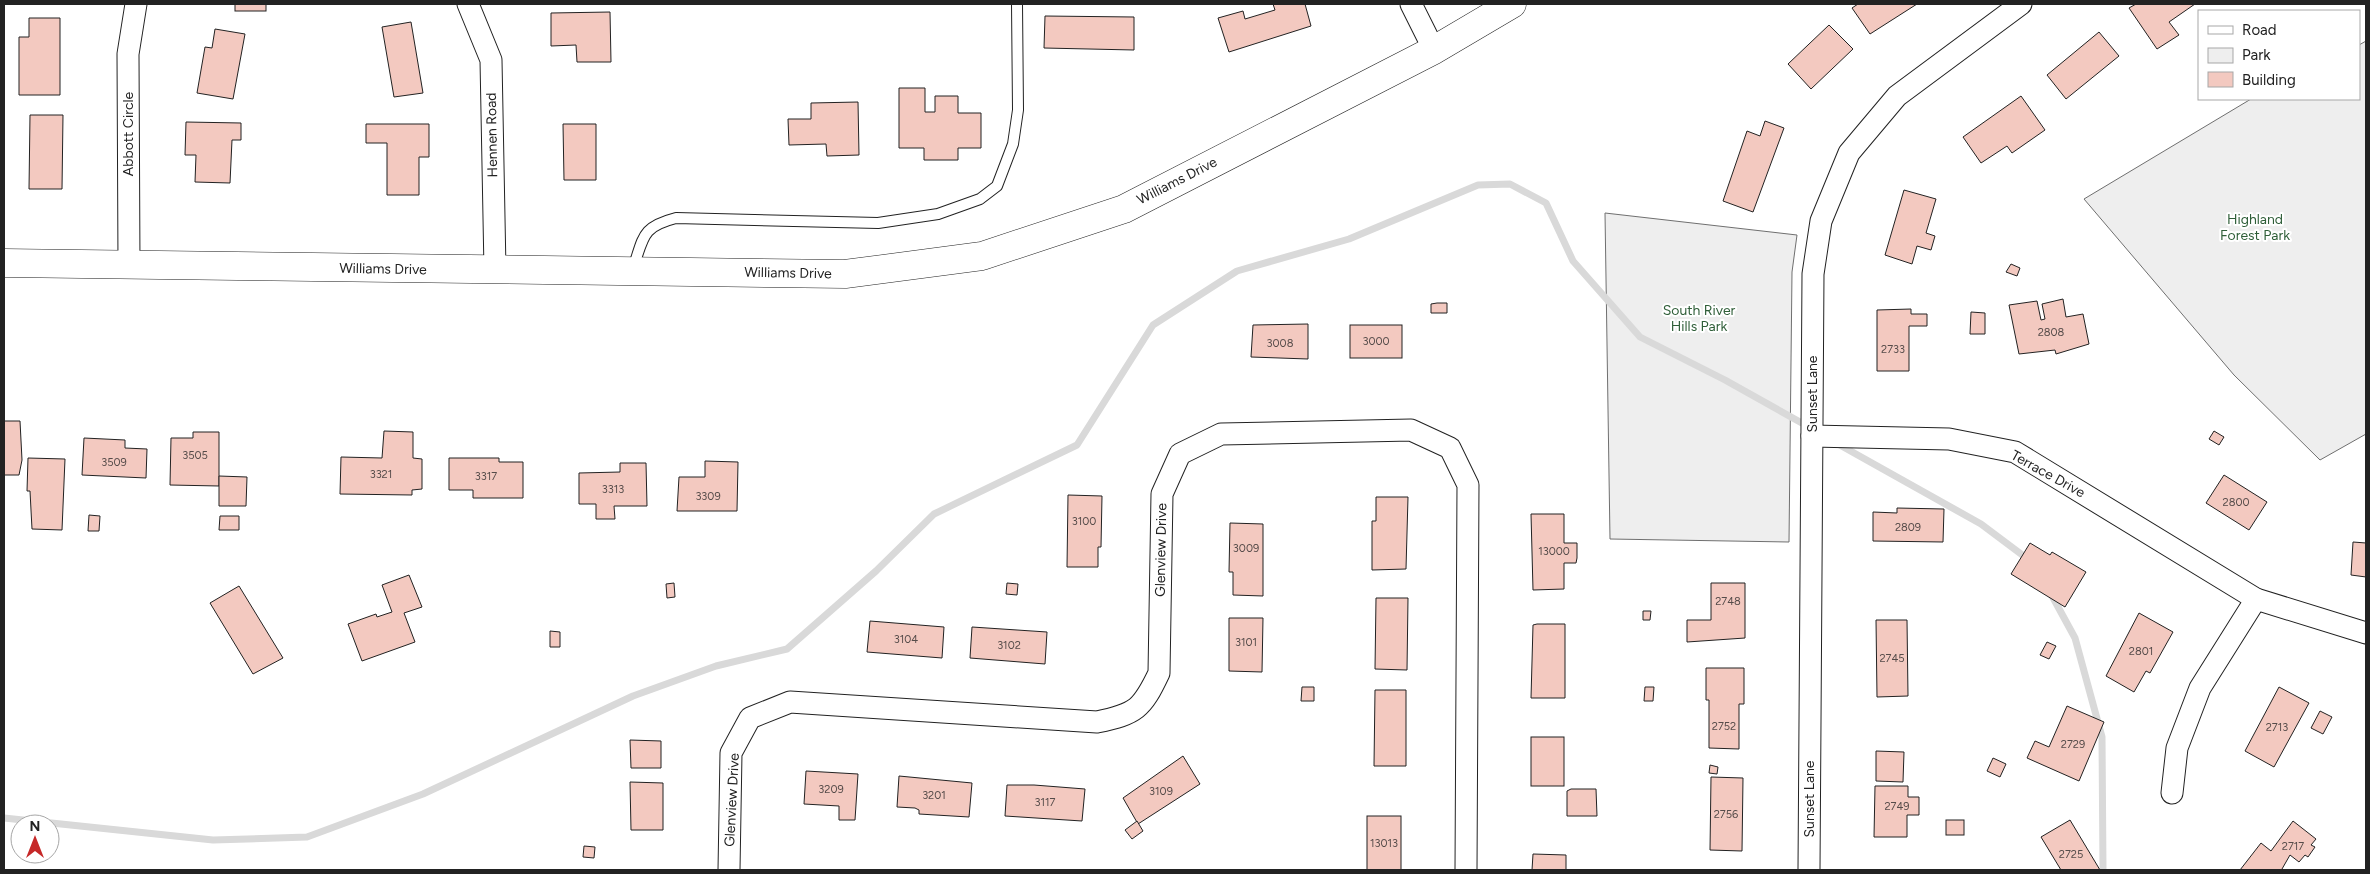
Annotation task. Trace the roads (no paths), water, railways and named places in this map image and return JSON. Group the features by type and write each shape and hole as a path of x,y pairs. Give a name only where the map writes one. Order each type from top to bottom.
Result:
{"main road":[{"name":"Williams Drive","path":"4,263 845,274 982,256 1124,209 1434,50 1512,4"}],"street":[{"name":"Abbott Circle","path":"129,265 128,54 136,4"},
{"name":"Hennen Road","path":"468,4 491,60 494,270"},
{"path":"1411,4 1434,50"},
{"name":"Sunset Lane","path":"1809,870 1813,274 1821,221 1849,153 1897,96 2020,4"},
{"name":"Glenview Drive","path":"729,870 731,753 750,718 790,702 1097,722 1124,717 1146,699 1159,673 1162,494 1180,454 1221,434 1412,430 1450,448 1468,486 1466,870"},
{"name":"Terrace Drive","path":"1812,436 1949,439 2015,452 2256,599 2366,633"},
{"path":"2172,793 2177,748 2200,688 2256,599"}],"lane":[{"path":"632,272 647,229 659,222 676,218 878,222 938,214 980,199 997,186 1013,144 1018,110 1018,4"}],"waterway":[{"path":"4,818 213,840 307,837 423,794 633,696 716,666 787,649 876,571 934,514 1077,445 1153,325 1237,271 1349,239 1478,185 1510,184 1546,203 1573,261 1640,337 1725,380 1809,427"},
{"path":"1838,444 1981,524 2029,560"},
{"path":"2051,594 2075,638 2102,737 2103,870"}],"park label":[{"name":"Highland Forest Park","path":"2255,227"},
{"name":"South River Hills Park","path":"1699,318"}]}
